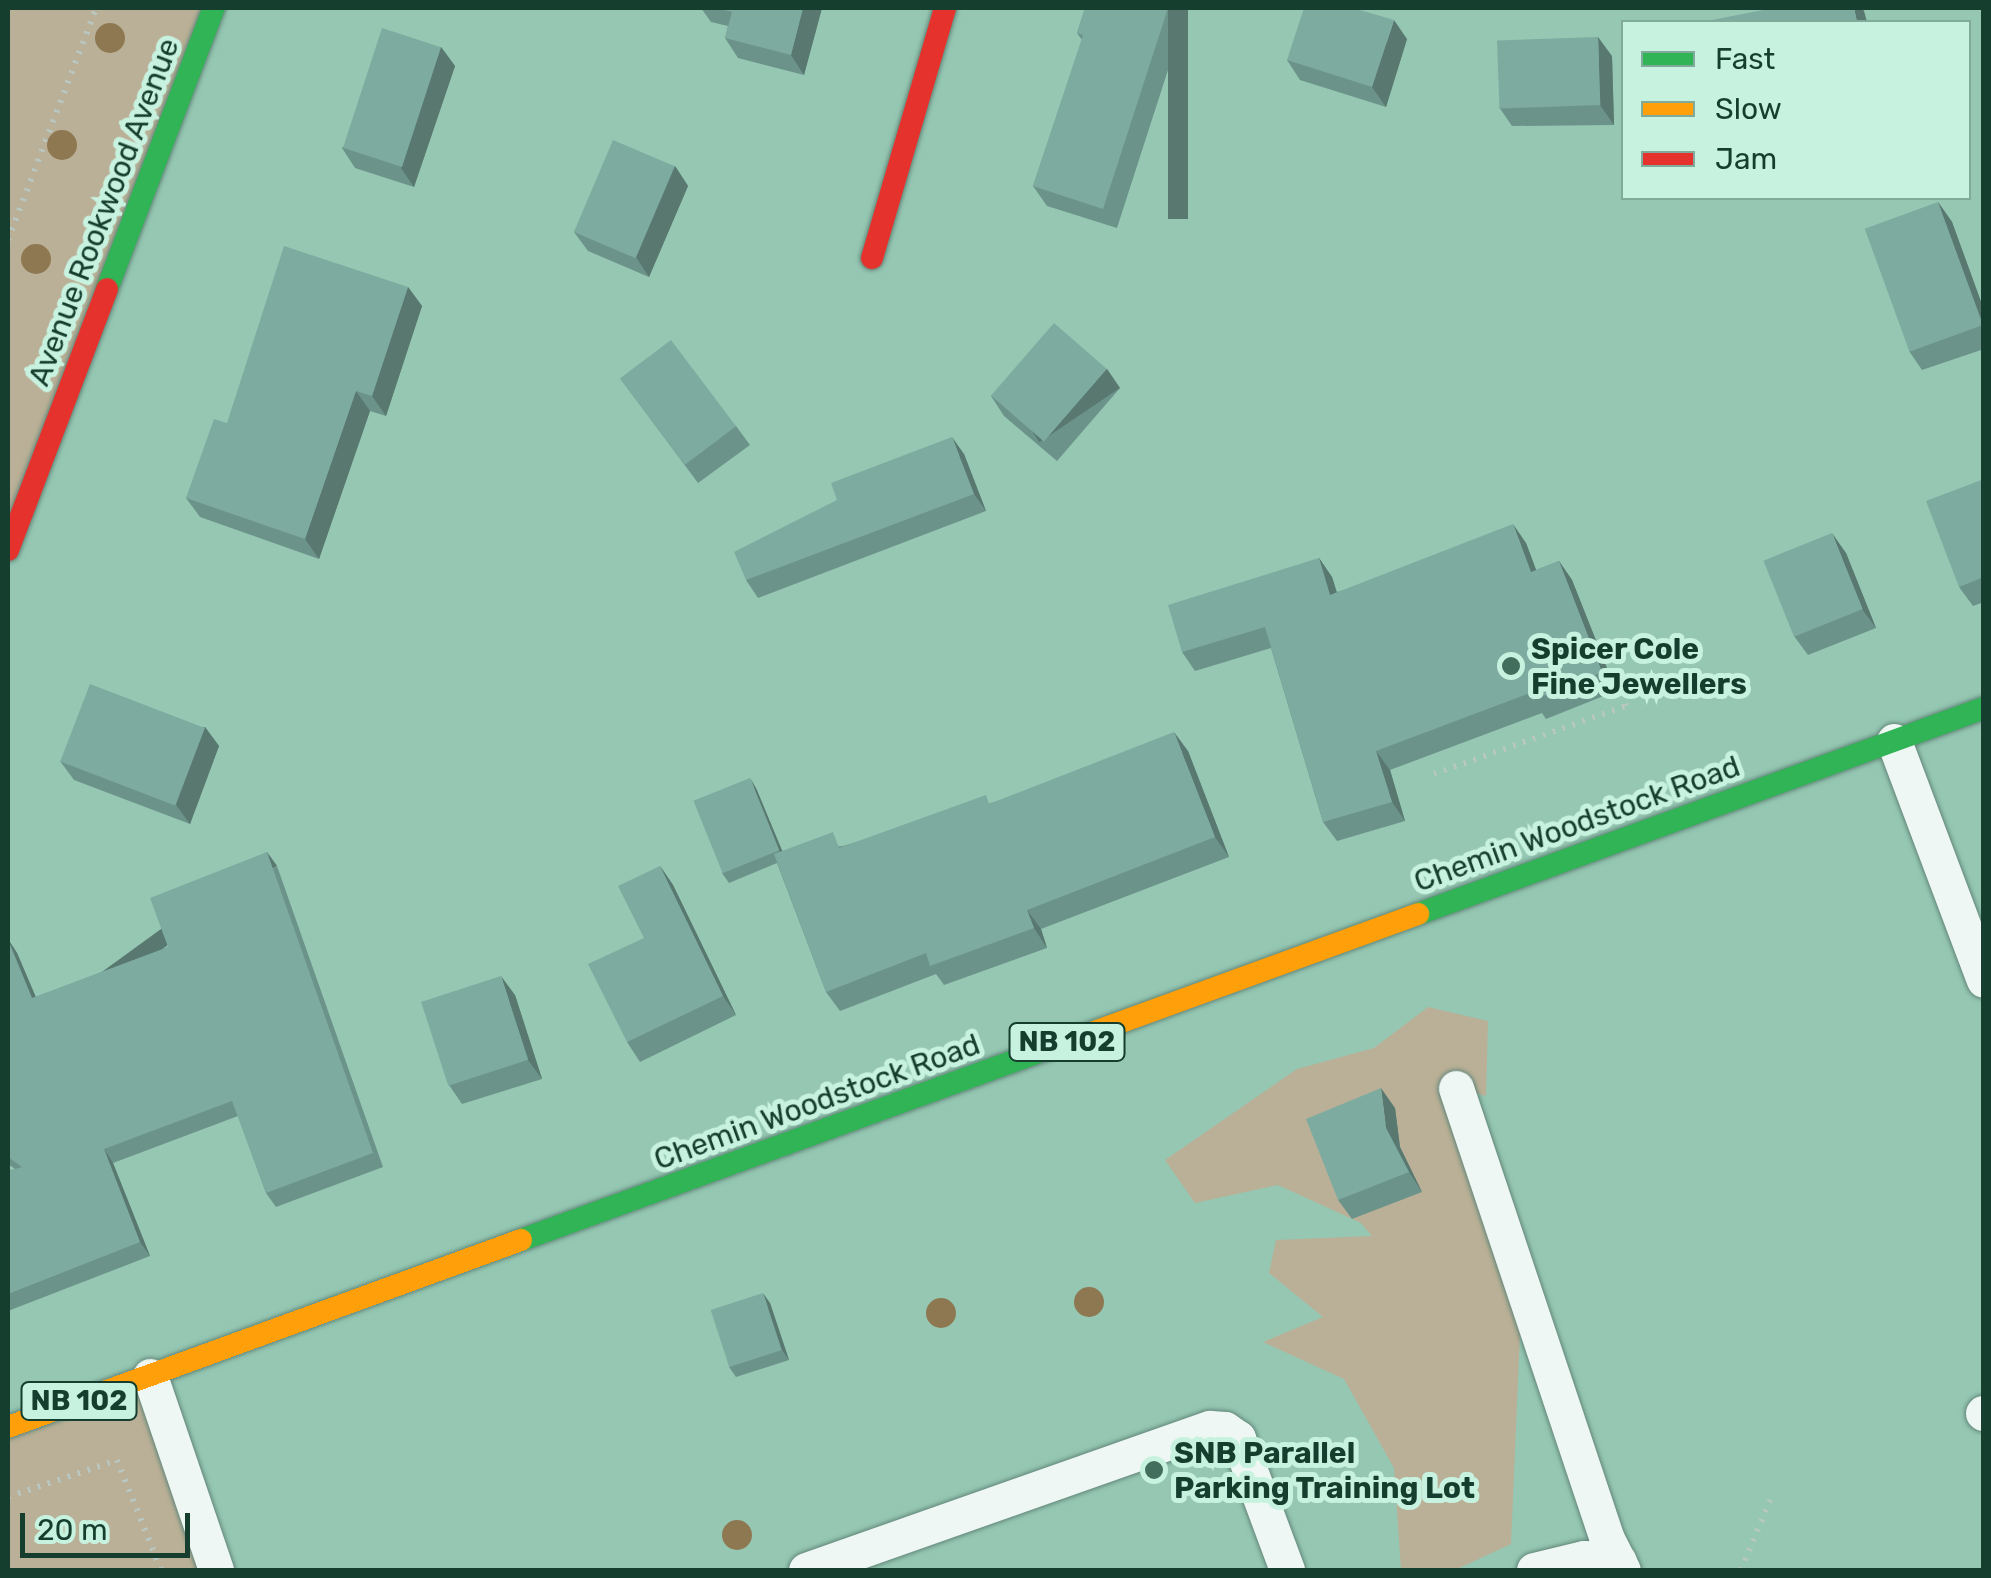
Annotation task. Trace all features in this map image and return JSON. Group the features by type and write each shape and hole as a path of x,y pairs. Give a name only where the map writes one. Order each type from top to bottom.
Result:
{"main road":[{"name":"Avenue Rookwood Avenue","path":"8,550 214,8"},
{"path":"872,258 945,8"},
{"name":"Chemin Woodstock Road","path":"8,1426 1984,708"}],"lane":[{"path":"1894,740 1984,980"},
{"path":"1456,1088 1606,1538 1621,1566"},
{"path":"150,1376 216,1570"},
{"path":"806,1570 1210,1428 1225,1428 1238,1438 1286,1570"},
{"path":"1534,1570 1584,1558 1621,1566"}],"path":[{"path":"8,240 96,8"},
{"path":"1434,774 1626,706 1621,690"},
{"path":"8,1498 117,1460 161,1570"},
{"path":"1741,1570 1772,1496"}],"shaded area":[{"path":"8,8 214,8 8,550"},
{"path":"1428,1007 1488,1021 1486,1096 1457,1088 1522,1287 1511,1544 1455,1570 1401,1569 1394,1468 1344,1379 1263,1342 1323,1317 1269,1273 1276,1240 1372,1236 1361,1223 1278,1185 1195,1203 1165,1160 1297,1069 1374,1048"},
{"path":"150,1376 216,1570 8,1570 8,1427"}],"building":[{"path":"716,8 803,8 791,55 725,38 732,12"},
{"path":"1085,8 1168,8 1103,209 1033,186 1083,35 1077,33"},
{"path":"1304,8 1353,8 1394,20 1372,87 1287,60"},
{"path":"1773,8 1854,8 1857,20 1712,20"},
{"path":"382,28 441,47 402,167 343,148"},
{"path":"1598,37 1600,105 1499,108 1497,41"},
{"path":"613,140 675,166 636,258 574,232"},
{"path":"1938,202 1983,325 1910,352 1865,229"},
{"path":"284,246 408,287 372,396 356,391 305,539 186,498 214,419 227,423"},
{"path":"1054,323 1107,369 1044,441 991,395"},
{"path":"671,340 736,426 685,465 620,379"},
{"path":"952,437 974,494 746,580 734,552 837,500 831,483"},
{"path":"1984,479 1984,577 1959,587 1926,501"},
{"path":"1513,524 1531,572 1559,561 1602,672 1533,700 1530,693 1376,751 1392,802 1323,822 1265,627 1182,652 1168,605 1319,558 1330,595"},
{"path":"1832,533 1863,609 1794,637 1763,561"},
{"path":"90,684 205,728 175,806 60,761"},
{"path":"1174,732 1215,837 1027,910 1034,928 930,966 926,953 826,992 774,854 833,832 839,848 986,795 989,804"},
{"path":"750,778 779,850 723,873 693,801"},
{"path":"267,852 373,1153 266,1193 232,1101 104,1149 140,1242 8,1294 8,1171 22,1167 8,1157 8,940 32,998 168,947 150,898"},
{"path":"660,866 723,996 627,1042 588,964 644,938 618,886"},
{"path":"501,976 528,1060 448,1086 421,1002"},
{"path":"1381,1088 1386,1128 1409,1172 1338,1200 1306,1119"},
{"path":"763,1293 782,1350 729,1367 711,1310"}],"traffic: fast":[{"path":"107,289 214,8"},
{"path":"1418,914 1984,708"},
{"path":"521,1240 1094,1032"}],"traffic: slow":[{"path":"1094,1032 1418,914"},
{"path":"8,1427 521,1240"}],"traffic: jam":[{"path":"872,258 945,8"},
{"path":"8,550 107,289"}],"place":[{"name":"Spicer Cole Fine Jewellers","path":"1511,666"},
{"name":"SNB Parallel Parking Training Lot","path":"1154,1470"}]}
